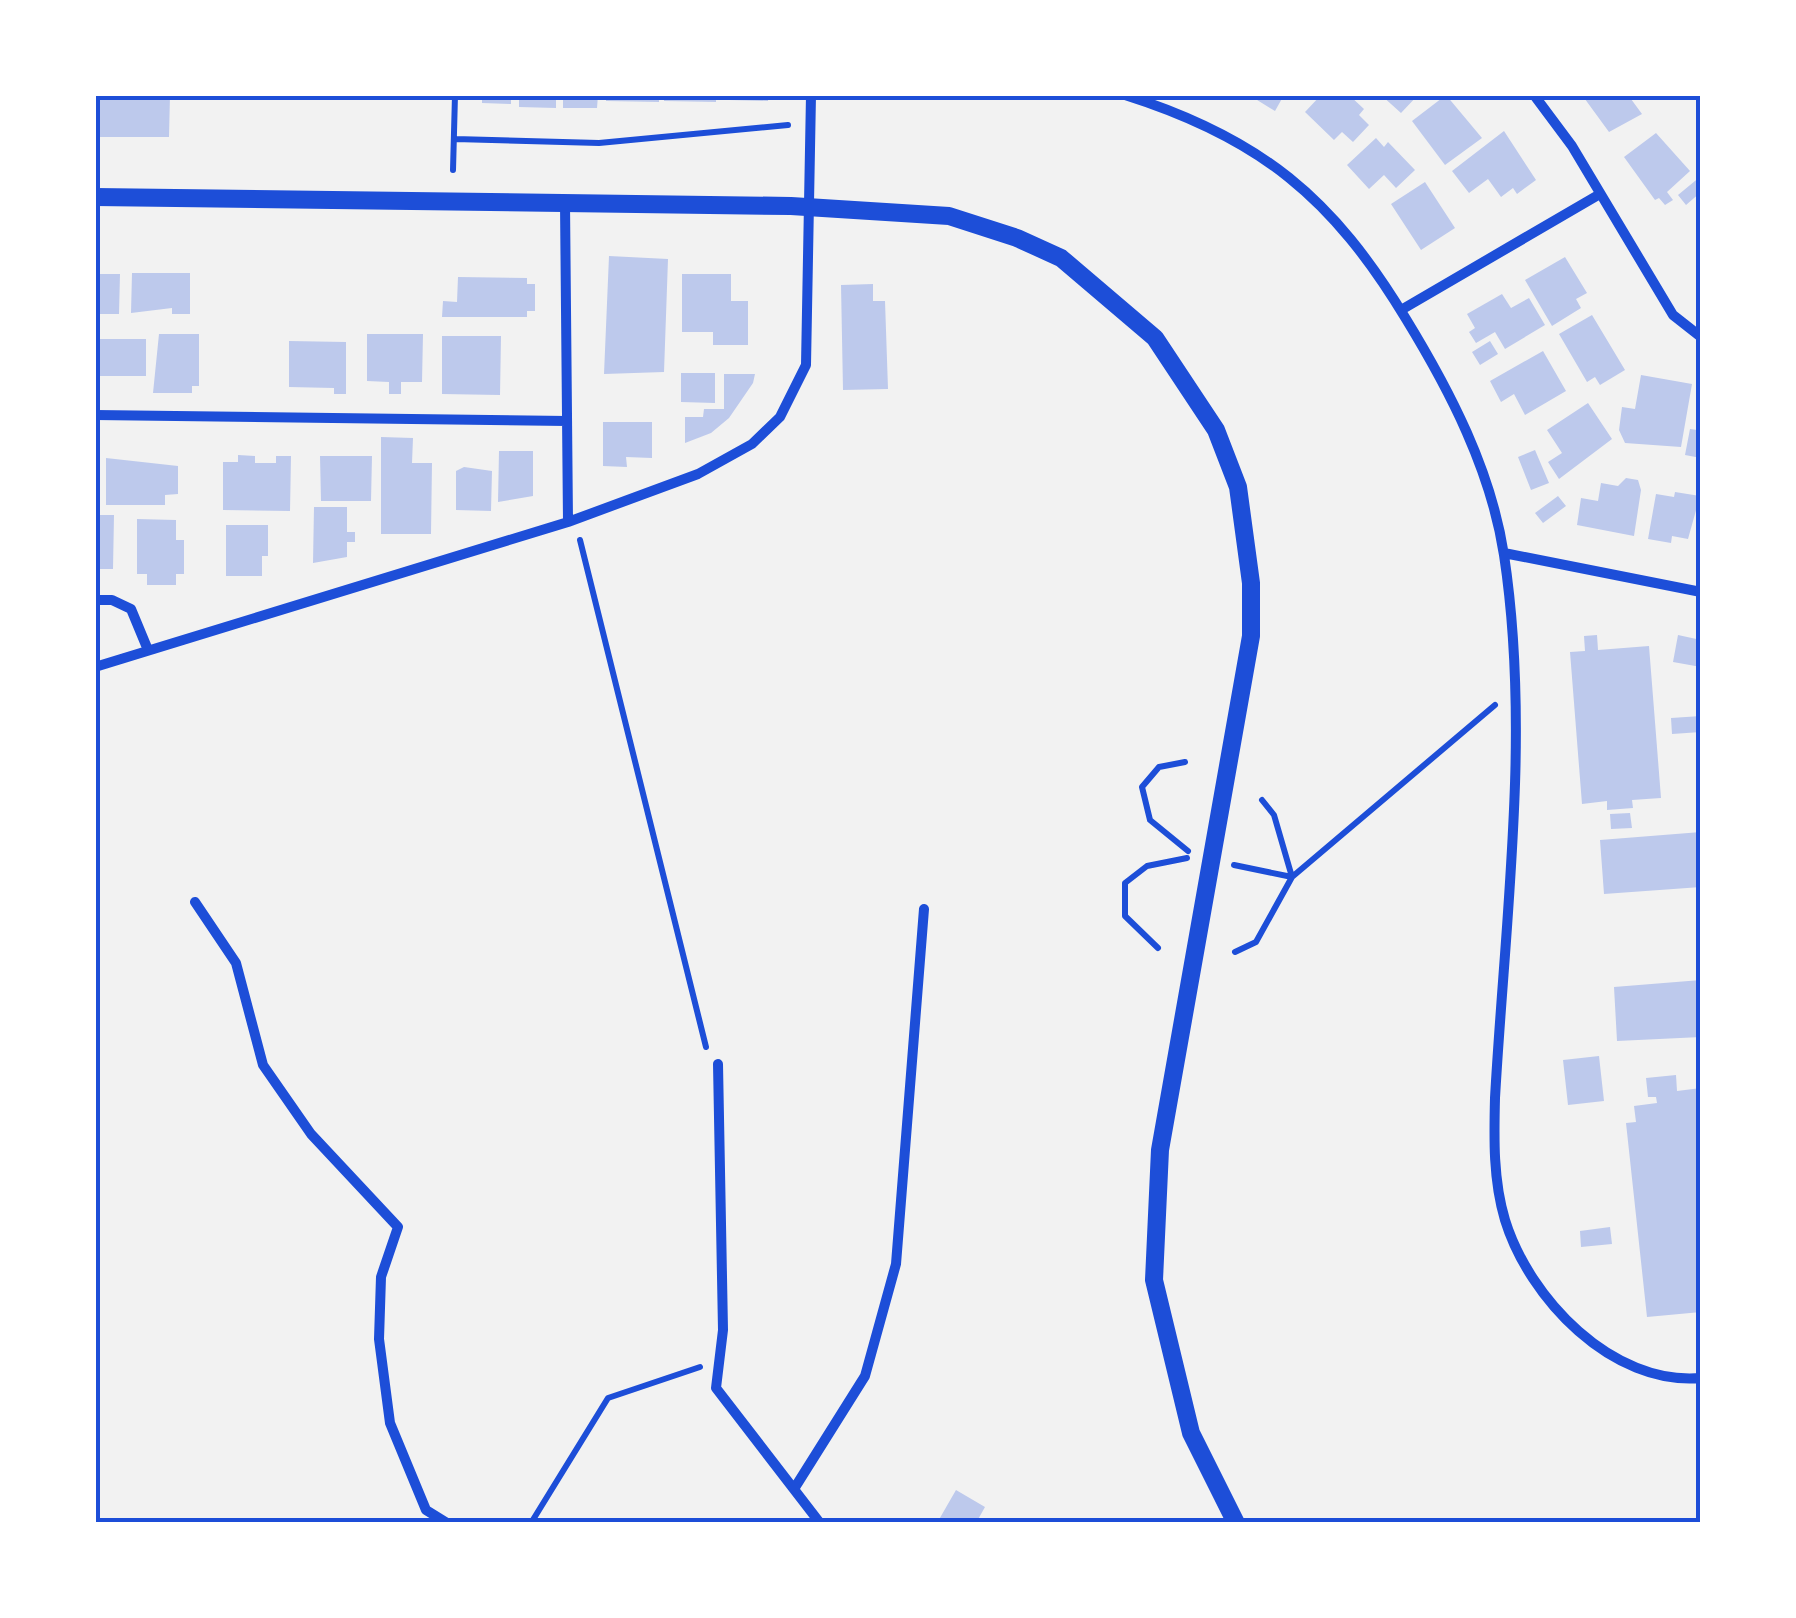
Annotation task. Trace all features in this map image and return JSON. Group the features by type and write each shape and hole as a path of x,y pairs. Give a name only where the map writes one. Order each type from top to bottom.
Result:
{"street":[{"path":"95,667 568,522 728,460 780,417 806,365 810,95"},
{"path":"1125,95 1226,134 1279,169 1334,218 1367,257 1457,406 1504,552 1515,688 1495,1098 1494,1158 1505,1220 1538,1286 1585,1336 1648,1372 1701,1378"},
{"path":"1534,95 1600,194 1673,316 1701,337"},
{"path":"1400,310 1600,194"},
{"path":"95,198 565,202 898,211 949,216 1017,238 1061,258 1155,338 1216,430 1238,487 1251,583 1251,636 1160,1150 1154,1280 1190,1433 1236,1523"},
{"path":"565,202 568,522"},
{"path":"95,415 566,420"},
{"path":"1504,552 1701,592"},
{"path":"95,600 112,600 131,608 148,650"},
{"path":"195,902 236,963 263,1064 311,1134 398,1227 380,1277 379,1339 390,1424 426,1510 447,1523"},
{"path":"794,1489 865,1376 896,1264 924,910"},
{"path":"718,1064 723,1330 716,1388 820,1523"}],"path":[{"path":"453,170 455,95"},
{"path":"455,139 599,143 788,126"},
{"path":"580,540 701,1040 718,1064"},
{"path":"1235,952 1256,942 1292,877 1515,688"},
{"path":"1158,948 1125,916 1123,898 1126,883 1136,873 1191,856 1182,842 1150,820 1143,806 1142,788 1147,776 1159,767 1185,762"},
{"path":"1262,800 1274,816 1292,877"},
{"path":"1224,863 1292,877"},
{"path":"530,1523 608,1398 719,1361"}],"building":[{"path":"95,95 170,95 169,137 95,137"},
{"path":"482,95 511,95 511,104 482,103"},
{"path":"519,95 556,95 556,108 519,107"},
{"path":"563,95 598,95 597,108 563,108"},
{"path":"606,95 659,95 659,102 606,101"},
{"path":"664,95 716,95 716,102 664,101"},
{"path":"729,95 768,95 768,101 729,100"},
{"path":"1249,95 1284,95 1275,111"},
{"path":"1321,95 1349,95 1364,109 1359,115 1369,125 1353,142 1342,132 1334,140 1305,112"},
{"path":"1381,95 1418,95 1401,113"},
{"path":"1446,95 1482,138 1445,165 1412,121"},
{"path":"1582,95 1636,95 1631,99 1642,114 1609,132"},
{"path":"1504,131 1536,180 1517,194 1513,188 1501,197 1488,179 1469,193 1452,171"},
{"path":"1656,133 1690,171 1667,192 1673,200 1665,205 1659,198 1655,200 1624,157"},
{"path":"1376,138 1384,147 1388,142 1415,170 1396,188 1384,175 1369,189 1347,165"},
{"path":"1701,176 1701,192 1686,205 1678,195"},
{"path":"1425,182 1455,228 1421,250 1391,204"},
{"path":"609,256 668,259 664,372 604,374"},
{"path":"1565,257 1587,293 1576,299 1581,308 1552,326 1525,280"},
{"path":"132,273 190,273 190,314 172,314 172,308 131,313"},
{"path":"95,274 120,274 119,314 95,314"},
{"path":"682,274 731,274 731,301 748,301 748,345 713,345 713,332 682,332"},
{"path":"458,277 527,278 527,284 535,284 535,311 527,311 527,317 442,317 443,301 457,302"},
{"path":"873,284 873,301 885,301 888,389 843,390 841,285"},
{"path":"1502,294 1511,308 1529,298 1545,325 1505,349 1495,332 1476,343 1469,332 1475,328 1467,314"},
{"path":"1592,315 1625,370 1600,385 1595,377 1587,382 1559,334"},
{"path":"159,334 199,334 199,386 192,386 192,393 153,393"},
{"path":"367,334 423,334 422,382 401,382 401,394 389,394 389,382 367,381"},
{"path":"442,336 501,336 500,395 442,394"},
{"path":"95,339 146,339 146,376 95,376"},
{"path":"289,341 346,342 346,394 334,394 334,388 289,387"},
{"path":"1490,341 1498,354 1480,365 1472,352"},
{"path":"1543,351 1566,391 1525,415 1514,394 1501,402 1490,381"},
{"path":"681,373 715,373 715,403 681,402"},
{"path":"724,374 755,374 729,418 711,433 685,443 685,417 703,417 704,409 724,409"},
{"path":"1641,375 1692,384 1681,447 1625,443 1619,430 1622,407 1635,409"},
{"path":"1588,403 1612,439 1559,479 1548,462 1562,453 1547,430"},
{"path":"1699,420 1701,458 1685,455 1690,429 1697,430"},
{"path":"603,422 652,422 652,458 626,457 627,467 603,466"},
{"path":"381,437 413,438 412,463 432,463 431,534 381,534"},
{"path":"1535,450 1549,483 1531,490 1518,457"},
{"path":"499,451 533,451 533,496 498,502"},
{"path":"238,455 255,456 255,463 276,463 276,456 291,456 290,511 223,510 223,462 238,462"},
{"path":"320,456 372,456 371,501 321,501"},
{"path":"106,458 178,466 178,494 165,495 165,505 106,505"},
{"path":"464,467 492,471 491,511 456,510 456,471"},
{"path":"1626,478 1638,480 1641,490 1634,536 1577,525 1581,498 1598,501 1601,483 1618,486"},
{"path":"1675,492 1700,496 1688,539 1672,536 1671,543 1648,539 1656,494 1674,497"},
{"path":"1558,496 1566,506 1543,523 1535,513"},
{"path":"314,507 347,507 347,532 355,532 355,542 347,542 347,557 313,563"},
{"path":"95,515 114,515 113,569 95,569"},
{"path":"137,519 176,520 176,540 184,540 184,574 176,574 176,585 147,585 147,574 137,574"},
{"path":"226,525 268,525 268,556 262,556 262,576 226,576"},
{"path":"1597,635 1598,650 1649,646 1661,798 1632,800 1633,808 1607,810 1607,801 1582,804 1570,652 1585,651 1584,636"},
{"path":"1678,635 1701,640 1701,667 1673,662"},
{"path":"1701,716 1701,732 1672,734 1671,718"},
{"path":"1630,813 1632,828 1611,829 1610,814"},
{"path":"1701,832 1701,887 1604,894 1600,840"},
{"path":"1701,980 1701,1037 1617,1041 1614,987"},
{"path":"1599,1056 1604,1101 1568,1105 1563,1060"},
{"path":"1676,1075 1677,1091 1701,1088 1701,1312 1647,1317 1626,1123 1636,1122 1634,1106 1657,1103 1656,1097 1648,1097 1646,1078"},
{"path":"1610,1227 1612,1244 1581,1247 1580,1231"},
{"path":"956,1490 985,1507 976,1523 937,1523"}]}
